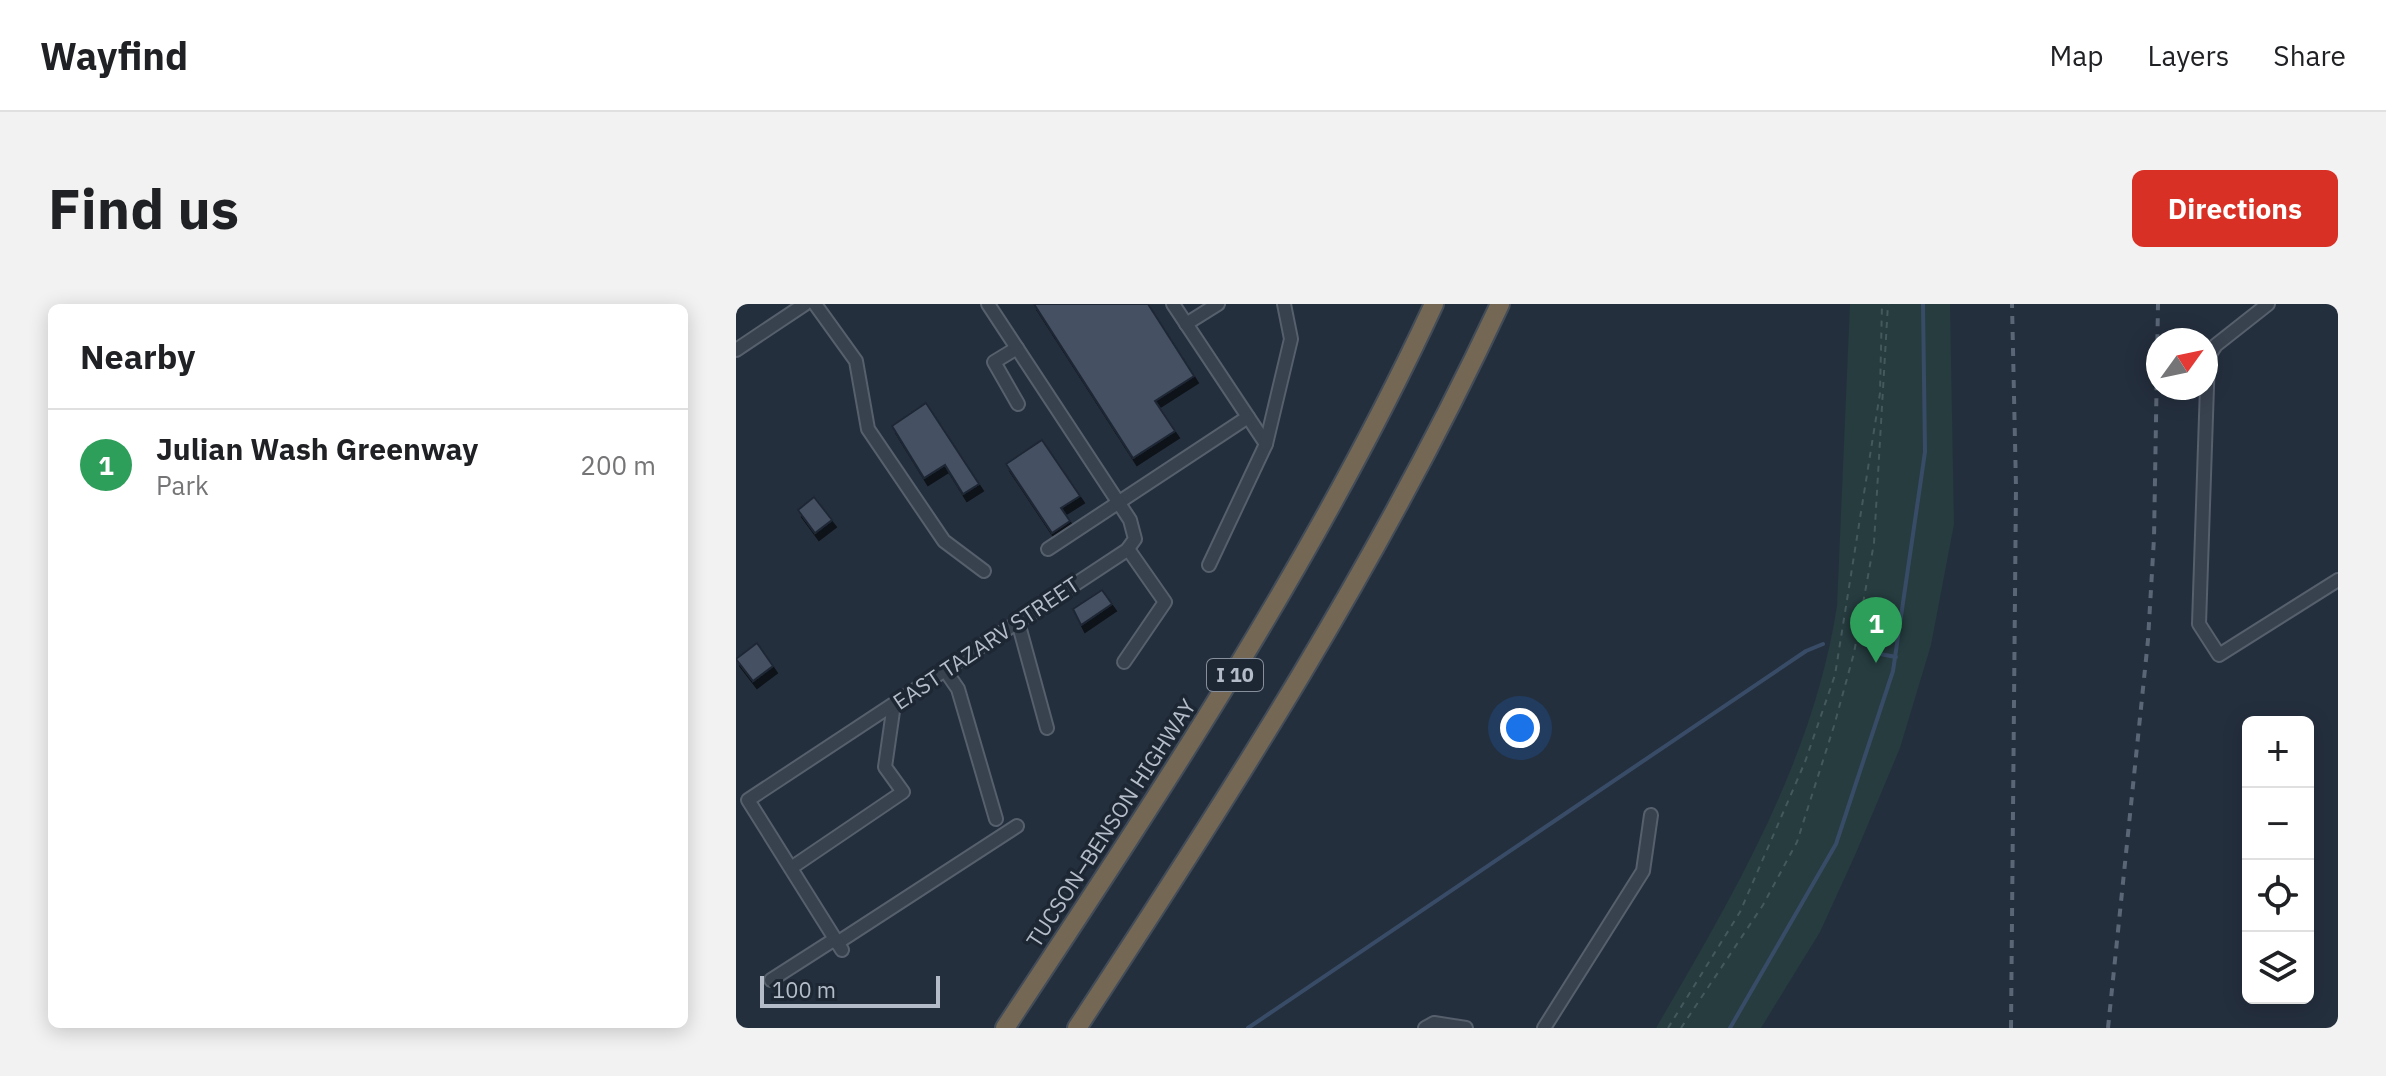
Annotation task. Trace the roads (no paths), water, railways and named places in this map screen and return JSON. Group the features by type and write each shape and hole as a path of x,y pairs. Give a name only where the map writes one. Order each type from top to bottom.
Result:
{"highway":[{"name":"TUCSON–BENSON HIGHWAY","path":"1005,1028 1234,677 1325,518 1434,304"},
{"name":"I 10","path":"1077,1028 1294,692 1400,503 1500,304"}],"street":[{"path":"736,350 805,304"},
{"path":"815,304 856,361 868,429 944,541 984,571"},
{"path":"988,304 1119,502 1135,532 1128,549 1165,602 1124,662"},
{"path":"1173,304 1266,444"},
{"path":"1186,324 1218,304"},
{"path":"1209,565 1266,444 1291,339 1284,304"},
{"path":"2268,304 2216,345 2208,357 2199,624 2219,655 2338,580"},
{"path":"1017,348 994,362 1018,404"},
{"path":"1048,549 1248,417"},
{"name":"EAST TAZARV STREET","path":"736,809 1128,549"},
{"path":"1018,622 1047,728"},
{"path":"945,670 958,689 996,819"},
{"path":"791,868 903,792 885,767 893,711 890,707"},
{"path":"748,800 838,944"},
{"path":"1544,1028 1643,871 1651,815"},
{"path":"771,980 838,944 1017,826"},
{"path":"1425,1028 1434,1023 1466,1028"}],"waterway":[{"path":"1730,1028 1836,844 1893,671 1925,452 1923,304"},
{"path":"1248,1028 1806,651 1823,644"},
{"path":"1880,654 1896,657"}],"railway":[{"path":"2011,1028 2016,487 2012,304"},
{"path":"2108,1028 2148,640 2154,538 2158,304"}],"place":[{"name":"Julian Wash Greenway","path":"1876,663"}]}
